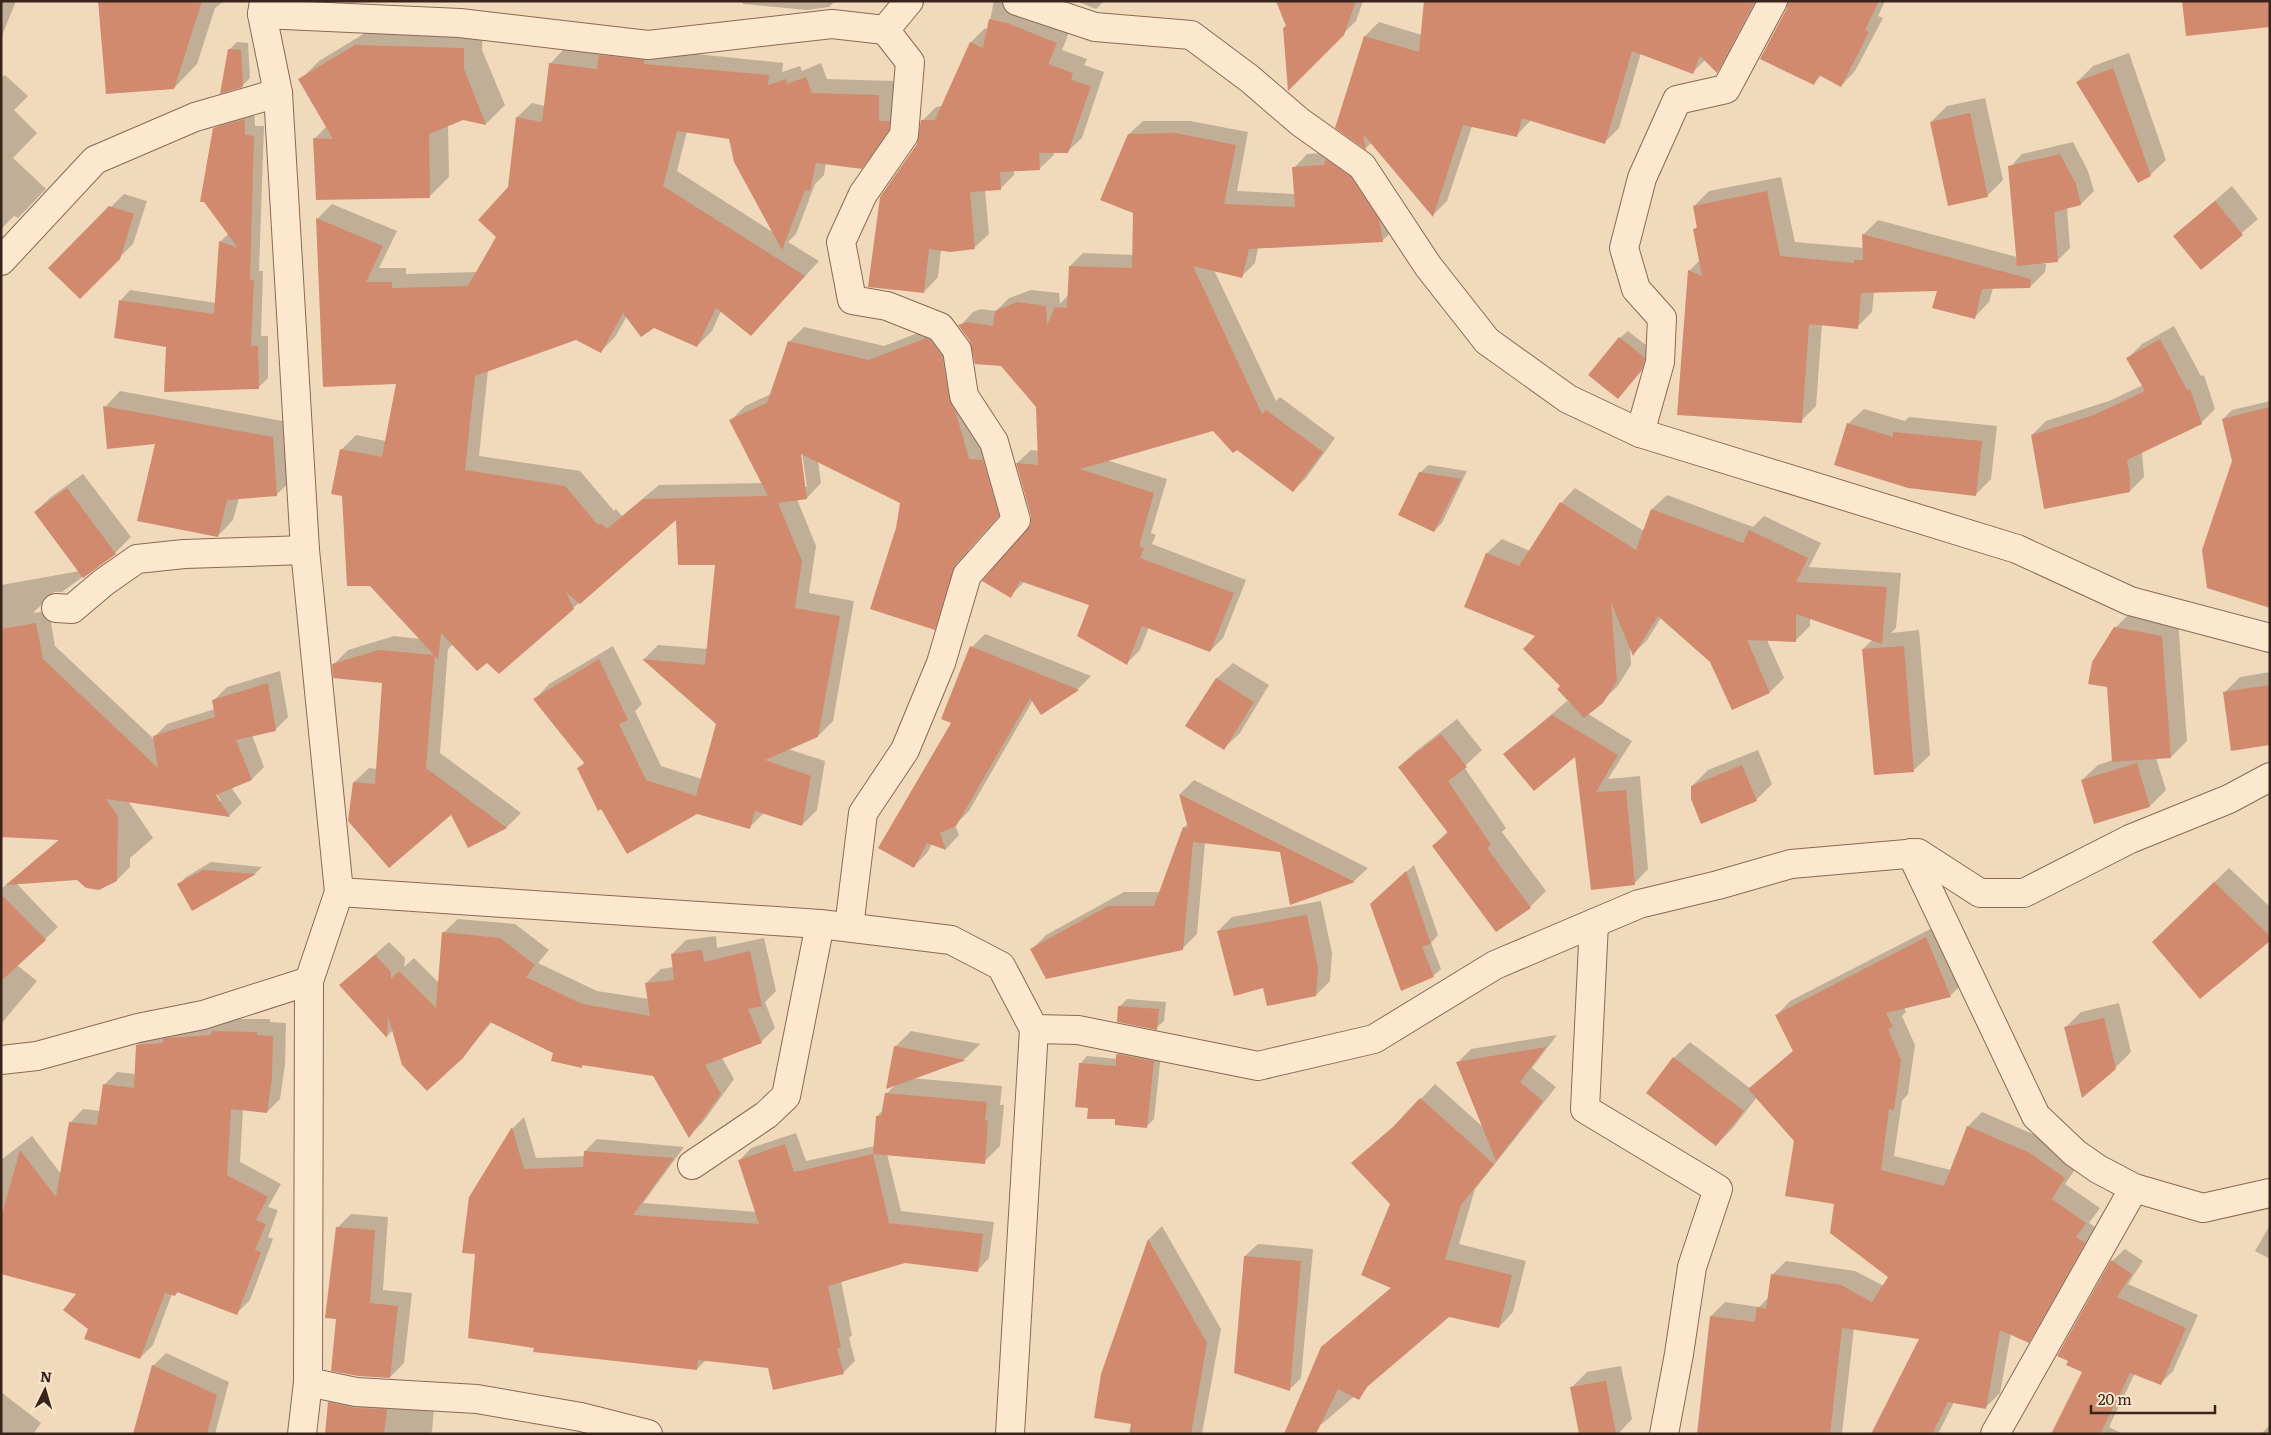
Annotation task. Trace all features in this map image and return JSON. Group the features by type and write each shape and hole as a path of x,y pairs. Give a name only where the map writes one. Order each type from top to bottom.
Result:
{"street":[{"path":"885,30 910,1"},
{"path":"1017,1 1095,27 1191,35 1250,79 1300,122 1362,166 1428,266 1487,341 1568,399 1640,433 2018,549 2130,602 2270,638"},
{"path":"1640,433 1660,362 1662,318 1636,289 1624,248 1642,178 1676,100 1726,90 1773,1"},
{"path":"302,1434 308,1382 309,981 339,892 305,550 278,94 263,7 460,23 648,45 832,24 885,30 910,62 904,135 864,194 841,242 852,300 887,306 940,328 957,350 964,396 994,442 1016,520 967,575 941,663 905,750 863,813 849,928"},
{"path":"1,261 95,160 195,117 278,94"},
{"path":"56,608 72,609 104,582 137,559 184,554 305,550"},
{"path":"1034,1029 1078,1030 1258,1066 1374,1039 1495,965 1639,904 1718,885 1792,864 1918,852 1980,893 2024,893 2130,839 2229,799 2270,777"},
{"path":"1911,853 2036,1116 2074,1153 2098,1169 2134,1188 2203,1208 2270,1193"},
{"path":"339,892 820,924 951,940 1001,966 1034,1029 1010,1434"},
{"path":"1594,923 1585,1110 1718,1189 1692,1267 1679,1354 1664,1434"},
{"path":"692,1165 766,1115 786,1096 820,924"},
{"path":"1,1060 37,1056 138,1028 203,1015 309,981"},
{"path":"1995,1434 2134,1188"},
{"path":"308,1382 356,1392 477,1399 581,1417 648,1434"}],"building":[{"path":"98,1 202,1 174,89 106,94"},
{"path":"1276,1 1356,1 1344,35 1288,91 1283,28 1286,26"},
{"path":"1424,1 1755,1 1717,73 1700,56 1693,74 1632,51 1605,144 1522,118 1517,137 1463,125 1433,217 1363,134 1366,150 1335,128 1364,36 1419,52"},
{"path":"1788,1 1879,1 1865,30 1869,32 1841,87 1819,75 1814,85 1760,59 1787,8"},
{"path":"2182,1 2270,1 2270,27 2186,36"},
{"path":"989,19 1007,23 1057,43 1048,64 1073,73 1071,80 1091,86 1068,153 1039,153 1040,170 1000,172 1001,190 970,192 975,249 950,252 929,249 924,293 868,287 880,197 917,144 921,120 935,120 970,42 983,48"},
{"path":"355,45 464,48 464,69 486,125 463,120 429,134 430,198 316,200 313,138 333,139 298,79"},
{"path":"228,49 241,50 243,87 220,94"},
{"path":"599,55 644,60 644,64 769,75 768,85 786,79 787,84 806,77 812,93 879,95 879,121 890,121 889,130 862,169 816,163 810,191 805,190 782,250 734,162 729,139 677,131 663,186 805,276 751,336 716,308 697,347 654,328 641,337 623,313 601,353 576,340 475,376 465,470 565,486 598,525 601,523 607,529 643,499 768,496 729,420 767,403 788,341 869,360 926,338 930,340 942,356 949,398 956,413 969,459 983,460 999,516 955,565 935,630 870,609 896,528 900,503 801,454 807,499 778,503 802,561 795,608 840,616 818,737 765,760 811,776 802,826 755,811 750,829 697,814 627,854 601,809 598,811 577,768 585,764 533,699 599,659 628,720 619,724 646,780 696,796 716,724 642,659 705,665 715,565 678,565 676,520 580,604 566,592 574,609 499,674 487,663 477,671 441,633 438,660 435,656 426,768 507,828 468,848 451,815 389,868 348,821 353,782 375,784 382,683 333,678 332,664 379,650 434,655 370,586 347,586 342,496 331,494 340,449 382,457 396,384 323,387 316,218 383,246 366,282 392,282 392,288 468,286 496,237 478,220 508,187 516,117 542,122 549,63 597,69"},
{"path":"2113,68 2151,176 2138,183 2076,82"},
{"path":"1970,113 1988,197 1948,206 1930,122"},
{"path":"245,119 245,135 254,136 250,280 254,280 251,346 258,346 259,389 164,392 166,347 114,338 119,300 214,314 219,241 238,248 204,202 200,202 213,128"},
{"path":"1176,133 1236,145 1224,204 1295,207 1292,167 1324,165 1326,159 1351,177 1379,219 1383,242 1249,249 1242,278 1193,266 1262,414 1266,410 1323,452 1293,492 1237,450 1233,453 1213,431 1080,469 1154,493 1139,546 1144,548 1140,558 1234,593 1210,652 1142,626 1127,665 1077,636 1089,605 1020,581 1011,598 982,581 1031,524 1031,516 1016,463 1038,465 1036,407 1001,366 975,364 970,341 958,325 967,322 993,326 995,311 1017,302 1046,306 1047,325 1055,307 1067,308 1069,266 1132,268 1133,213 1100,200 1128,134"},
{"path":"2060,154 2076,184 2081,205 2054,212 2058,262 2017,266 2008,166"},
{"path":"1767,191 1780,256 1854,263 1854,260 1863,260 1862,234 2031,279 2030,288 1982,289 1975,319 1932,308 1937,291 1861,293 1858,329 1809,324 1802,423 1677,415 1688,270 1702,276 1693,229 1697,228 1693,206"},
{"path":"2215,201 2243,235 2201,270 2173,236"},
{"path":"109,206 134,214 120,259 80,299 48,268"},
{"path":"1619,337 1645,358 1641,371 1618,399 1588,375"},
{"path":"2160,339 2187,390 2190,389 2202,424 2127,460 2130,492 2044,509 2031,435 2094,415 2145,391 2126,358"},
{"path":"103,406 273,437 277,496 227,500 218,537 137,521 155,444 107,449"},
{"path":"2270,407 2270,608 2207,588 2202,550 2232,461 2222,419"},
{"path":"1847,423 1893,437 1893,432 1982,441 1976,496 1908,488 1834,465"},
{"path":"1419,472 1461,479 1434,532 1398,515"},
{"path":"67,488 116,554 83,578 34,512"},
{"path":"1560,502 1636,550 1651,509 1743,543 1749,530 1808,558 1796,582 1887,587 1882,644 1796,614 1796,642 1747,640 1770,693 1732,710 1710,662 1658,616 1633,656 1611,602 1617,681 1603,703 1584,718 1557,689 1560,686 1523,649 1535,636 1464,607 1486,553 1519,566"},
{"path":"36,623 43,659 158,768 153,736 215,717 212,700 268,683 276,731 236,740 252,780 216,795 230,817 106,799 118,816 117,881 99,890 86,888 77,880 6,885 59,840 1,837 1,629"},
{"path":"2114,627 2162,636 2171,758 2112,762 2107,687 2088,684 2092,662"},
{"path":"970,646 1079,690 1041,715 1030,698 956,826 940,833 946,850 927,843 914,868 878,848 951,723 941,719"},
{"path":"1904,646 1914,772 1874,775 1862,649"},
{"path":"1216,678 1254,702 1224,750 1185,726"},
{"path":"2270,685 2270,745 2231,751 2223,692"},
{"path":"1552,715 1618,755 1596,792 1626,790 1635,885 1591,890 1575,757 1534,791 1503,754"},
{"path":"1441,734 1467,767 1448,781 1491,845 1487,848 1531,908 1496,932 1432,846 1448,833 1398,767"},
{"path":"2137,763 2150,807 2094,824 2081,780"},
{"path":"1742,765 1757,801 1701,824 1691,799 1691,786"},
{"path":"1179,794 1355,882 1290,905 1280,852 1193,842 1183,950 1046,979 1030,949 1108,906 1154,906 1183,827 1188,828"},
{"path":"203,870 256,874 192,911 177,884"},
{"path":"1406,871 1431,944 1422,947 1434,977 1401,991 1370,904"},
{"path":"2214,882 2270,936 2270,941 2200,999 2152,942"},
{"path":"1,894 46,940 1,981"},
{"path":"1307,915 1318,968 1316,996 1267,1006 1263,988 1234,996 1217,931"},
{"path":"442,932 500,938 535,965 526,977 582,1004 650,1016 645,983 674,980 671,954 702,950 704,962 750,951 762,1006 748,1009 762,1043 705,1065 721,1094 689,1138 653,1076 582,1065 582,1068 551,1061 553,1053 490,1022 463,1058 427,1091 402,1065 388,1016 387,1038 339,985 375,955 391,972 391,979 399,971 436,1008"},
{"path":"1926,937 1951,997 1886,1013 1893,1027 1888,1029 1901,1060 1894,1110 1889,1109 1881,1170 1944,1186 1967,1126 2028,1152 2065,1178 2052,1199 2086,1223 2076,1237 2085,1243 2029,1343 2000,1330 1986,1409 1948,1402 1932,1434 1871,1434 1919,1339 1842,1328 1830,1434 1697,1434 1710,1316 1755,1322 1757,1307 1766,1309 1771,1274 1841,1285 1872,1302 1888,1277 1830,1233 1834,1204 1785,1196 1794,1141 1748,1089 1793,1051 1775,1015"},
{"path":"1118,1006 1159,1009 1157,1030 1117,1022"},
{"path":"2104,1018 2116,1069 2082,1098 2064,1027"},
{"path":"212,1031 257,1032 257,1035 273,1036 272,1078 267,1113 231,1109 227,1175 268,1197 256,1220 266,1224 255,1250 261,1252 237,1315 177,1292 175,1296 165,1293 140,1359 84,1339 88,1329 63,1310 76,1294 1,1274 1,1218 20,1150 56,1197 69,1122 97,1125 103,1084 134,1088 136,1045 163,1043 165,1038 211,1035"},
{"path":"894,1046 966,1060 886,1089"},
{"path":"1546,1047 1520,1082 1543,1101 1496,1161 1456,1062"},
{"path":"1116,1054 1154,1061 1147,1128 1115,1125 1115,1119 1087,1119 1088,1108 1075,1107 1079,1063 1116,1066"},
{"path":"1673,1057 1744,1111 1716,1146 1646,1093"},
{"path":"885,1093 987,1102 985,1120 988,1121 985,1164 873,1154 876,1116 881,1116"},
{"path":"1420,1098 1494,1164 1461,1205 1445,1259 1512,1275 1499,1328 1449,1317 1367,1387 1359,1400 1338,1389 1316,1434 1284,1434 1321,1347 1391,1288 1361,1275 1390,1204 1351,1163 1393,1127"},
{"path":"512,1127 524,1169 583,1167 584,1151 674,1158 633,1215 759,1224 738,1160 785,1144 794,1172 873,1154 889,1223 983,1234 978,1272 905,1263 828,1286 841,1348 837,1349 844,1374 773,1390 768,1368 698,1360 697,1370 533,1352 534,1348 468,1338 475,1254 462,1253 469,1197"},
{"path":"336,1227 375,1230 370,1303 398,1306 390,1378 358,1376 331,1371 336,1319 325,1318"},
{"path":"1148,1239 1207,1343 1191,1434 1129,1434 1131,1424 1094,1418 1101,1374"},
{"path":"1244,1256 1301,1261 1290,1391 1234,1373"},
{"path":"2111,1260 2132,1274 2117,1297 2186,1328 2161,1385 2130,1373 2100,1434 2051,1434 2082,1372 2066,1365 2068,1361 2057,1356"},
{"path":"152,1365 217,1395 207,1434 133,1434"},
{"path":"1606,1381 1616,1434 1579,1434 1570,1387"},
{"path":"328,1402 355,1408 387,1409 384,1434 325,1434"}]}
